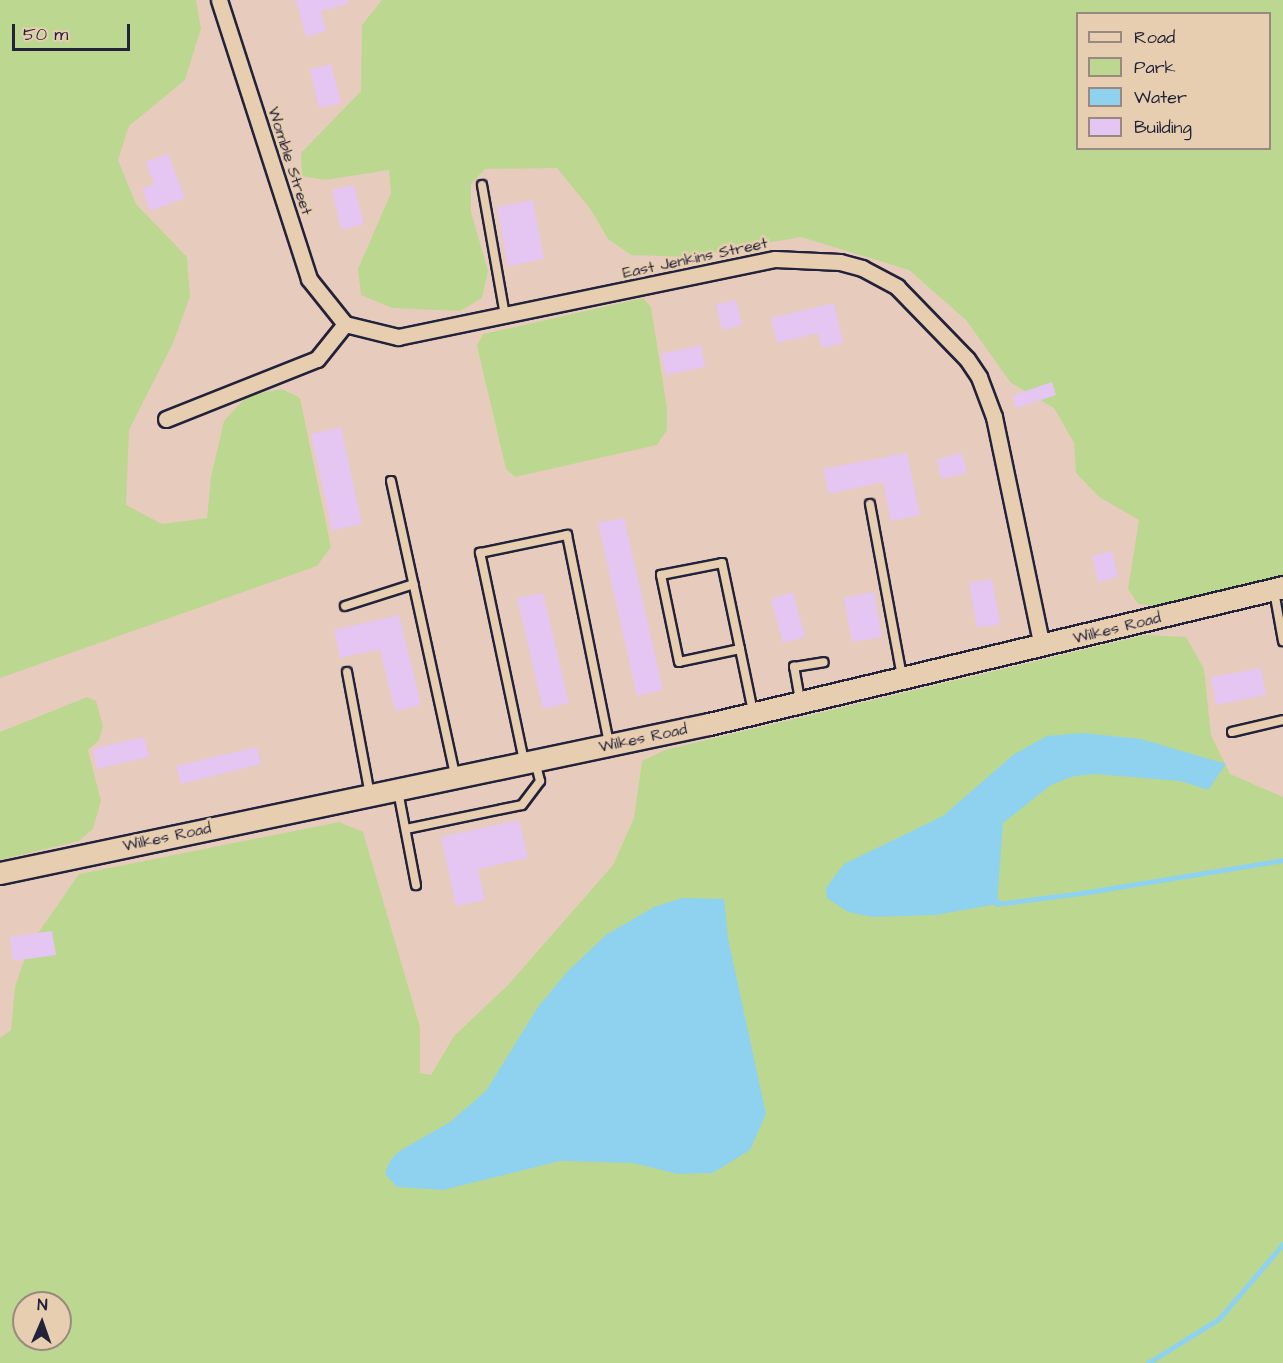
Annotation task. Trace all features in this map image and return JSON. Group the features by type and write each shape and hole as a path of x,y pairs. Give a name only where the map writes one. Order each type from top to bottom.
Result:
{"street":[{"name":"Womble Street","path":"219,0 309,279 345,324"},
{"name":"East Jenkins Street","path":"345,324 398,337 505,317 775,259 840,262 878,275 913,301 979,377 994,417 1042,646"},
{"path":"166,419 317,359 345,324"},
{"name":"Wilkes Road","path":"0,873 753,714 1278,588"}],"lane":[{"path":"482,185 505,317"},
{"path":"391,480 456,777"},
{"path":"870,504 902,679"},
{"path":"406,829 522,805 540,781 530,762 480,553 567,535 610,745"},
{"path":"740,649 679,662 661,575 722,563 740,649 753,714"},
{"path":"345,606 414,584"},
{"path":"1278,588 1283,641"},
{"path":"800,703 794,667 824,662"},
{"path":"347,672 370,795"},
{"path":"1232,732 1283,720"},
{"path":"398,789 416,885"}],"green space":[{"path":"0,0 196,0 201,28 185,80 129,126 118,160 136,204 187,257 190,297 173,343 129,430 126,505 162,524 207,518 211,477 224,421 247,396 282,389 300,398 331,547 317,566 0,678"},
{"path":"382,0 1283,0 1283,576 1171,608 1138,604 1128,589 1139,520 1099,497 1076,473 1074,443 1054,408 1011,383 966,320 909,270 801,237 687,257 631,255 608,239 591,210 557,168 485,169 471,184 471,212 488,271 482,298 460,311 392,308 361,295 358,269 391,193 389,170 325,180 302,176 301,153 361,91 362,25"},
{"path":"643,298 651,307 667,408 667,430 657,445 515,477 506,469 477,346 483,334"},
{"path":"1145,635 1186,637 1204,669 1211,735 1230,774 1283,797 1283,1363 0,1363 0,1038 11,1030 15,987 29,946 79,874 339,822 363,832 420,1027 420,1073 431,1075 454,1036 508,985 613,865 634,818 642,761 665,750"},
{"path":"87,697 96,701 103,726 99,740 88,750 101,801 93,829 79,841 0,860 0,732"}],"water":[{"path":"1083,733 1141,739 1226,764 1208,790 1180,781 1095,774 1074,776 1051,785 1003,823 997,904 936,915 872,917 848,912 827,898 826,888 844,864 943,816 1013,755 1047,736"},
{"path":"682,898 724,899 728,938 766,1114 750,1150 713,1173 678,1174 633,1163 560,1161 443,1190 397,1187 385,1174 390,1161 398,1152 450,1122 486,1091 538,1007 567,972 606,935 654,907"}],"building":[{"path":"296,0 347,0 348,4 321,11 326,31 306,37"},
{"path":"331,64 341,103 319,108 310,69"},
{"path":"168,154 185,198 150,211 142,189 154,184 146,162"},
{"path":"354,185 364,224 341,230 332,190"},
{"path":"533,200 544,259 508,266 497,207"},
{"path":"736,300 742,325 722,330 716,305"},
{"path":"834,303 843,343 822,348 818,333 777,343 771,318"},
{"path":"701,345 705,367 666,375 661,354"},
{"path":"1052,382 1056,395 1016,408 1012,396"},
{"path":"341,427 362,524 332,530 311,434"},
{"path":"907,453 920,515 891,521 883,482 829,494 823,469"},
{"path":"962,453 967,473 941,479 937,459"},
{"path":"624,518 663,690 637,696 598,523"},
{"path":"1112,551 1118,577 1098,582 1092,556"},
{"path":"992,579 1000,624 977,628 969,583"},
{"path":"793,592 805,637 783,643 771,599"},
{"path":"874,592 882,637 852,642 844,598"},
{"path":"543,593 569,703 543,709 517,598"},
{"path":"399,615 421,705 395,711 380,649 340,658 334,630"},
{"path":"1261,668 1266,695 1216,705 1211,677"},
{"path":"144,737 149,757 97,769 93,749"},
{"path":"257,747 261,764 181,784 176,766"},
{"path":"519,820 528,858 478,869 485,900 456,906 441,837"},
{"path":"52,931 56,955 13,961 10,937"}],"waterway":[{"path":"997,900 997,904 1082,893 1283,860"},
{"path":"1148,1363 1219,1319 1283,1244"}]}
